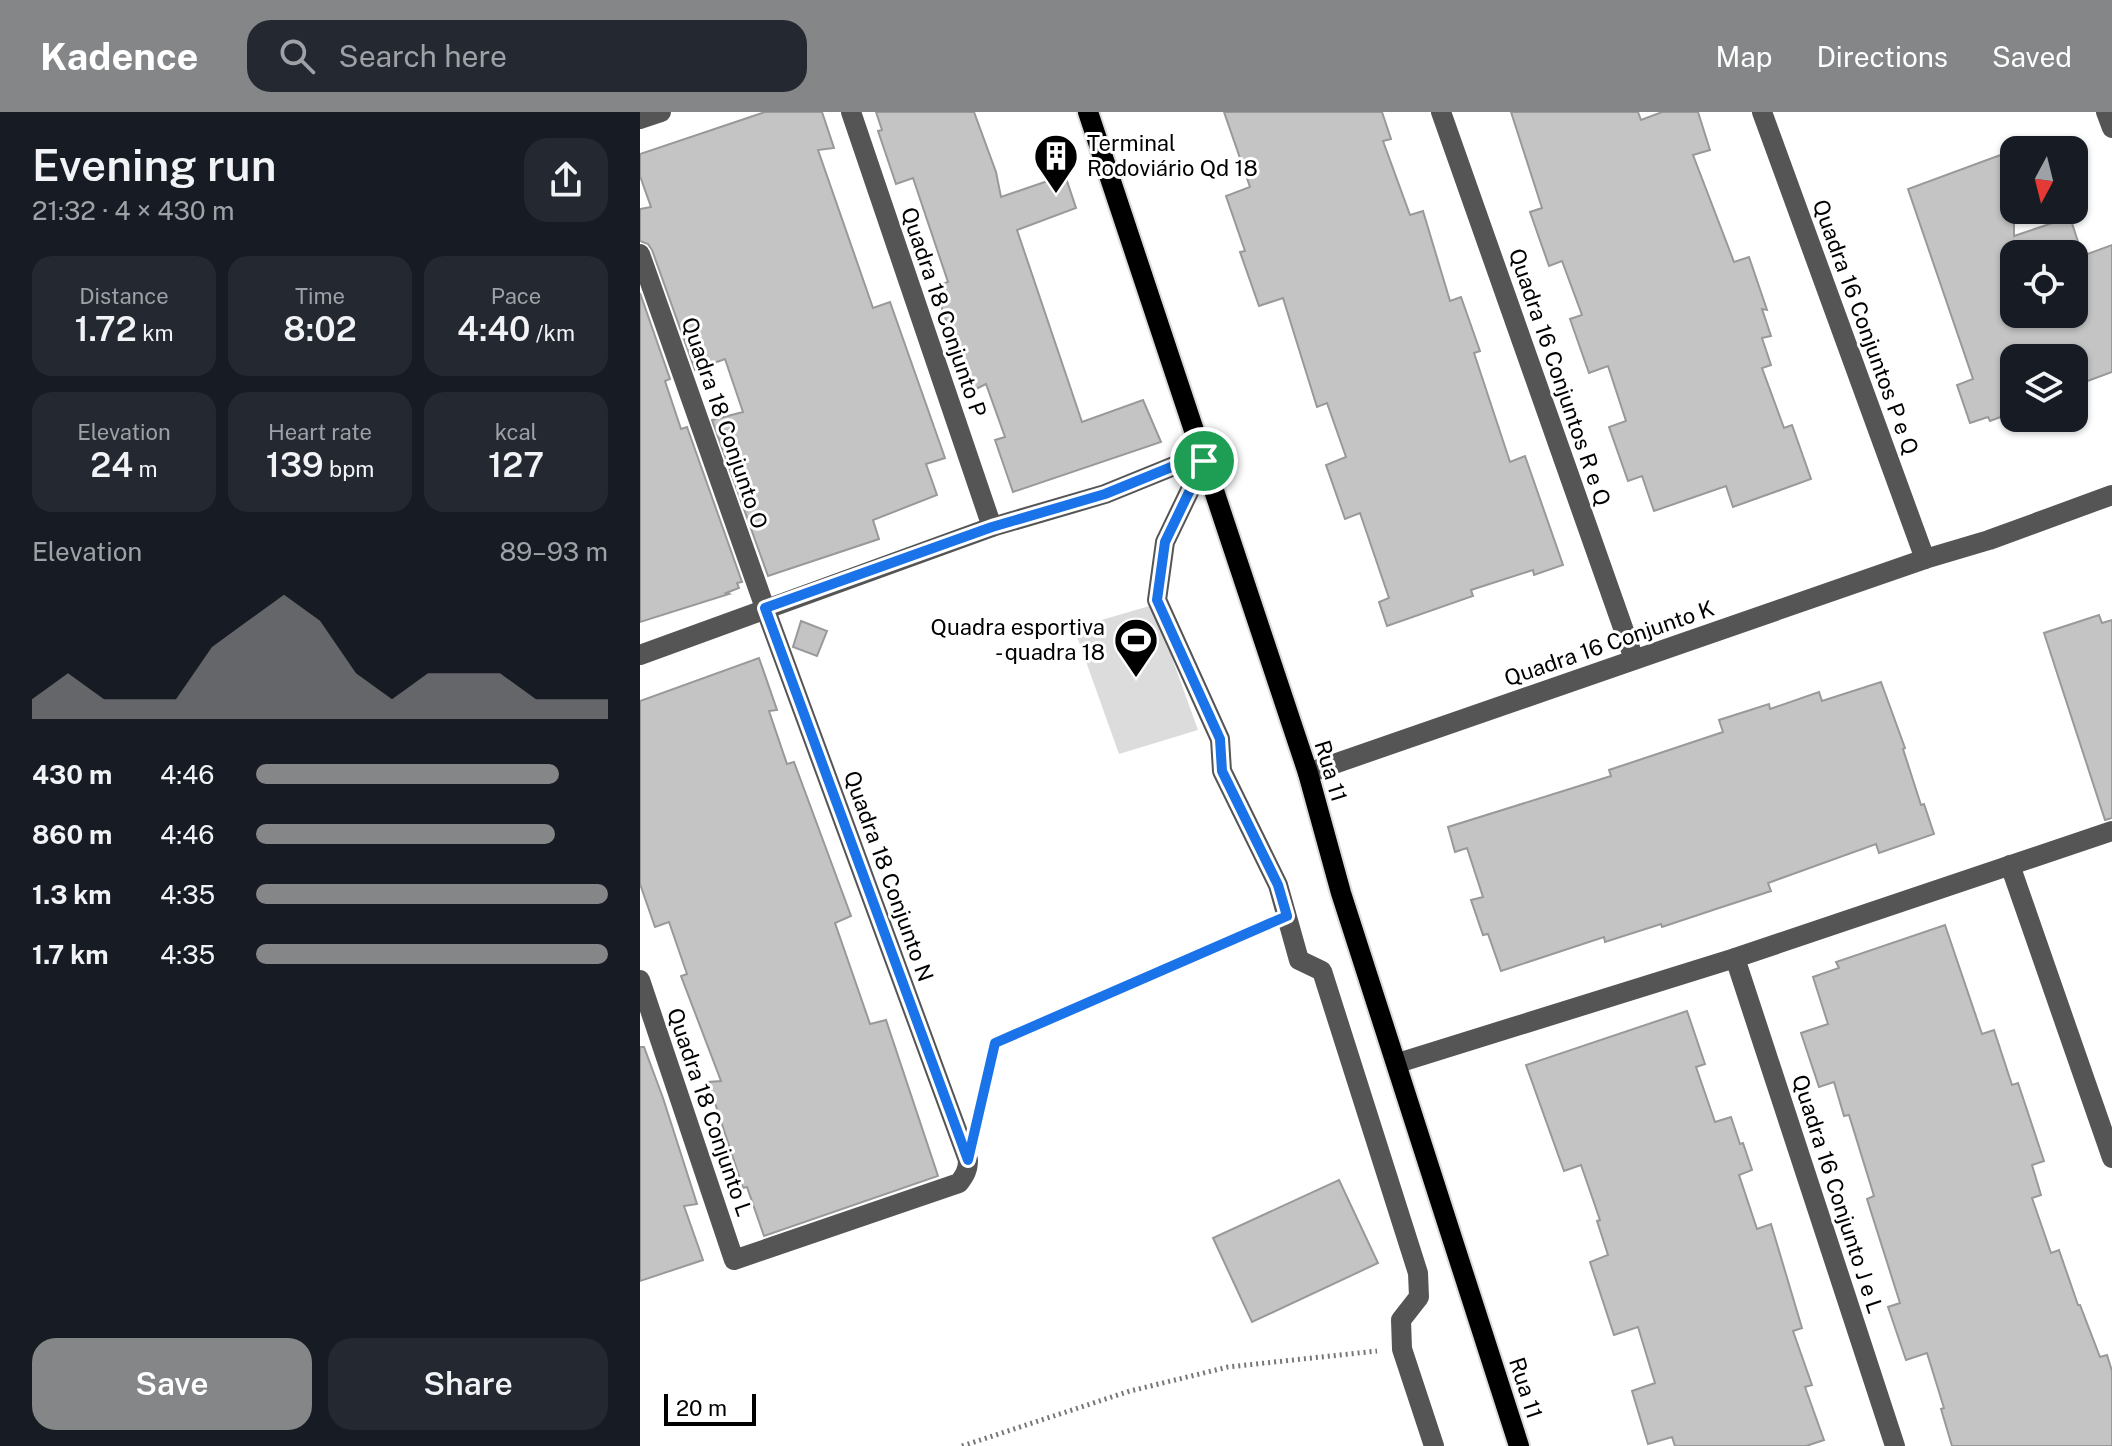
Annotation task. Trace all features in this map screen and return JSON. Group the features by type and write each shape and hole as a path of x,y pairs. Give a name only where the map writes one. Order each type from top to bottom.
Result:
{"main road":[{"name":"Rua 11","path":"1088,112 1308,773 1341,893 1519,1446"}],"street":[{"path":"640,119 661,112"},
{"name":"Quadra 18 Conjunto P","path":"851,112 992,527"},
{"name":"Quadra 16 Conjuntos R e Q","path":"1441,112 1634,659"},
{"name":"Quadra 16 Conjuntos P e Q","path":"1762,112 1925,559"},
{"path":"2106,112 2112,128"},
{"name":"Quadra 18 Conjunto O","path":"640,254 765,608"},
{"path":"640,655 992,527 1105,494 1202,458"},
{"path":"1202,458 1165,542 1157,600 1220,739 1222,771 1278,885 1299,960 1322,971 1418,1273 1419,1297 1401,1320 1402,1349 1434,1446"},
{"name":"Quadra 16 Conjunto K","path":"1308,773 2112,495"},
{"name":"Quadra 18 Conjunto N","path":"734,1260 959,1183 968,1169 968,1160 765,608"},
{"path":"1398,1063 1735,958 2112,831"},
{"path":"2010,865 2112,1158"},
{"name":"Quadra 16 Conjunto J e L","path":"1735,958 1895,1446"},
{"name":"Quadra 18 Conjunto L","path":"640,980 734,1260"}],"path":[{"path":"978,1116 995,1043 1287,916"},
{"path":"962,1446 1130,1391 1228,1367 1402,1349"}],"shaded area":[{"name":"Quadra esportiva - quadra 18","path":"1153,605 1198,730 1119,754 1074,628"}],"building":[{"path":"765,112 822,112 834,148 818,150 873,308 890,302 945,458 926,464 937,495 873,520 879,539 768,576 712,420 743,412 725,359 695,370 652,250 640,241 640,209 651,207 640,176 640,154"},
{"path":"876,112 974,112 996,172 1001,197 1065,175 1076,208 1017,230 1082,422 1143,400 1161,442 1013,492 995,440 1005,437 986,384 972,391 934,287 948,282 913,178 896,184 878,131 882,130"},
{"path":"1224,112 1382,112 1391,139 1383,141 1410,215 1423,211 1450,301 1461,297 1480,351 1474,353 1510,462 1525,456 1563,565 1534,575 1533,570 1471,590 1473,596 1387,626 1379,602 1389,598 1360,513 1345,519 1326,465 1346,457 1327,403 1317,407 1283,298 1259,306 1240,252 1245,251 1226,196 1250,187"},
{"path":"1511,112 1638,112 1641,120 1662,112 1698,112 1710,150 1693,155 1734,262 1749,257 1767,310 1762,309 1771,336 1762,338 1771,365 1762,368 1784,428 1792,425 1811,479 1733,507 1726,486 1654,511 1642,476 1628,481 1609,427 1626,421 1608,366 1589,373 1570,319 1582,315 1562,261 1549,266 1530,212 1542,208"},
{"path":"2000,155 2000,224 2014,224 2014,236 2049,224 2072,224 2077,240 2000,240 2000,328 2088,328 2088,254 2112,245 2112,372 2088,381 2088,344 2000,344 2000,417 1990,421 1988,417 1970,423 1957,385 1973,379 1908,189"},
{"path":"640,293 670,379 665,381 681,429 687,427 742,582 737,583 739,588 726,593 729,594 640,622"},
{"path":"2099,615 2102,623 2112,620 2112,818 2105,820 2044,633"},
{"path":"801,621 827,631 817,656 793,647"},
{"path":"759,658 777,710 769,711 787,764 794,762 851,916 835,923 870,1024 886,1020 938,1176 764,1236 747,1187 743,1188 708,1082 721,1081 681,976 687,974 669,922 655,927 640,884 640,701"},
{"path":"1881,682 1905,748 1921,805 1924,804 1934,834 1879,853 1876,844 1768,883 1771,891 1662,927 1661,924 1605,942 1604,937 1501,971 1488,934 1483,935 1471,900 1483,897 1467,848 1455,852 1448,827 1611,776 1609,770 1723,732 1719,720 1769,704 1770,709 1819,692 1822,701"},
{"path":"1945,925 1982,1034 1994,1030 2012,1085 2018,1083 2044,1161 2032,1165 2041,1195 2032,1198 2051,1253 2059,1250 2100,1357 2107,1355 2112,1371 2112,1446 1952,1446 1927,1353 1906,1360 1888,1307 1900,1303 1867,1199 1874,1196 1849,1115 1844,1116 1834,1082 1819,1087 1801,1033 1828,1024 1813,977 1839,968 1836,962"},
{"path":"1687,1011 1705,1064 1696,1067 1715,1122 1731,1117 1740,1144 1743,1143 1752,1170 1739,1175 1757,1229 1771,1224 1802,1328 1793,1331 1812,1385 1805,1387 1824,1440 1806,1446 1675,1446 1672,1437 1648,1444 1632,1391 1655,1383 1638,1327 1614,1335 1590,1262 1608,1255 1597,1221 1600,1220 1581,1165 1564,1171 1526,1065"},
{"path":"640,1047 644,1047 663,1098 697,1204 684,1206 703,1260 640,1281"},
{"path":"1339,1180 1378,1263 1252,1322 1213,1238"}],"place":[{"name":"Terminal Rodoviário Qd 18","path":"1056,195"},
{"name":"Quadra esportiva - quadra 18","path":"1136,679"}],"route":[{"path":"1201,455 1204,461 1165,542 1157,600 1220,739 1222,771 1278,885 1287,916 995,1043 968,1160 765,608 992,527 1105,494 1201,455"}]}
